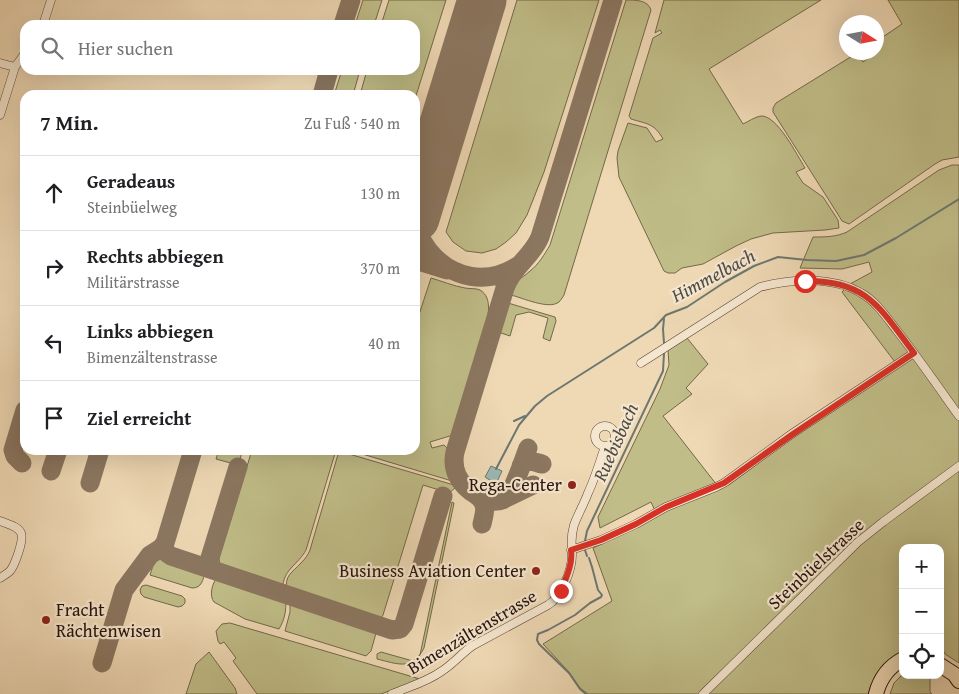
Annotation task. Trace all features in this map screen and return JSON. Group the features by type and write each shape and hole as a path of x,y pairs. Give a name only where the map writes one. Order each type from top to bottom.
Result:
{"highway":[{"path":"944,658 959,666"},
{"path":"876,694 883,676 899,662"},
{"path":"944,668 954,674 959,681"},
{"path":"884,694 891,679 899,672"}],"street":[{"path":"45,20 51,0"},
{"path":"0,115 14,67 20,59"},
{"path":"0,63 14,67"},
{"path":"641,362 760,287 814,280 824,281 844,285 861,292 883,312 959,416"},
{"path":"571,550 601,540 636,524 666,507 724,483 914,353"},
{"name":"Bimenzältenstrasse","path":"392,694 435,676 472,646 553,602 561,591 568,574 572,556 571,536 605,446"},
{"name":"Steinbüelstrasse","path":"703,694 858,542 959,466"},
{"path":"0,521 17,529 21,534 21,539 14,565 9,572 0,578"}],"shaded area":[{"path":"363,0 382,0 376,20 357,20"},
{"path":"389,0 446,0 418,90 361,90 366,75 420,75 420,20 383,20"},
{"path":"517,0 599,0 544,172 527,215 516,233 496,249 482,253 466,251 453,242 446,232"},
{"path":"626,0 644,2 651,10 564,295 559,302 549,305 511,295 510,292 514,284 536,265 550,245"},
{"path":"664,0 821,0 709,69 743,124 761,116 767,117 780,129 805,168 796,172 803,183 823,197 838,220 839,228 773,233 751,239 703,264 682,268 675,273 664,271 619,177 617,158 628,123 647,128 656,142 663,139 653,127 631,119 629,116 653,38 662,33 660,30 655,33"},
{"path":"888,0 959,0 959,157 942,160 935,164 849,224 842,221 773,112 773,108 776,103 846,60 862,60 863,62 866,60 884,60 884,36 902,24"},
{"path":"340,75 359,75 354,90 336,90"},
{"path":"952,165 959,165 959,663 945,654 944,544 899,544 899,656 880,670 869,694 588,694 580,688 569,672 543,644 612,601 593,548 657,515 651,502 600,528 598,517 660,389 669,365 668,350 687,338 708,364 686,388 692,394 663,416 720,489 730,484 794,437 898,366 842,292 850,284 872,272 869,262 842,269 800,268 813,237 843,234 939,170"},
{"path":"431,278 461,287 480,290 487,298 488,303 485,331 453,435 430,442 432,448 444,445 448,449 449,473 452,481 366,455 420,455 420,312"},
{"path":"508,303 555,317 556,321 550,341 543,338 548,318 529,312 516,315 510,336 501,333 499,328"},
{"path":"217,455 241,455 238,465 216,459"},
{"path":"250,455 334,455 306,550 285,577 283,589 223,569 220,566 219,558"},
{"path":"338,455 353,455 454,485 455,488 449,493 423,485 383,615 377,620 287,591 288,578 310,550"},
{"path":"452,502 454,503 424,648 420,654"},
{"path":"156,556 205,571 202,583 198,587 192,588 150,575"},
{"path":"222,577 286,599 285,615 279,629 245,619 214,602 211,593 213,586 217,578"},
{"path":"146,585 182,596 185,599 185,603 178,607 144,597 140,590 142,586"},
{"path":"290,600 371,628 376,633 371,651 366,656 285,631 290,612"},
{"path":"230,623 420,679 381,694 257,694 233,661 236,658 224,642 220,644 218,641 216,631 222,624"},
{"path":"209,652 235,688 237,694 186,694 196,664"},
{"path":"381,652 413,661 404,664 392,663 377,659 377,654"},
{"path":"899,678 930,679 930,692 932,694 890,694 894,683"}],"water":[{"path":"491,466 502,471 496,484 485,477"}],"waterway":[{"name":"Himmelbach","path":"496,469 519,425 535,406 547,396 654,328 666,315 687,307 754,266 778,257 836,261 864,255 896,238 959,199"},
{"name":"Ruebisbach","path":"664,319 664,343"},
{"name":"Ruebisbach","path":"585,541 587,531 663,371 664,353"},
{"name":"Himmelbach","path":"514,421 525,416"},
{"name":"Ruebisbach","path":"585,550 587,556"},
{"name":"Ruebisbach","path":"586,694 580,689 569,673 537,640 538,634 575,615 601,597 602,595 598,590 589,558"}],"taxiway":[{"path":"345,20 351,0"},
{"path":"528,448 509,495 500,501 485,500 471,492 460,481 456,472 455,452 505,288 512,274 540,237 613,0"},
{"path":"323,90 328,75"},
{"path":"420,236 438,261 459,273 471,276 495,276 519,265"},
{"path":"420,262 447,270"},
{"path":"20,427 13,450 15,456 22,463"},
{"path":"51,471 56,455"},
{"path":"90,483 98,455"},
{"path":"191,455 165,543 167,554 392,630 400,629 404,624 443,496"},
{"path":"521,466 528,461 542,464"},
{"path":"201,565 206,565 209,561 238,467"},
{"path":"504,499 533,485"},
{"path":"476,495 484,505 485,511 482,524"},
{"path":"102,663 124,590 150,555 165,543"}],"runway":[{"path":"420,202 482,0"}],"place":[{"name":"Rega-Center","path":"572,485"},
{"name":"Business Aviation Center","path":"536,571"},
{"name":"Fracht Rächtenwisen","path":"46,620"}],"route":[{"path":"561,591 568,574 572,556 571,550 601,540 636,524 666,507 724,483 914,353 883,312 861,292 834,282 805,281"}]}
